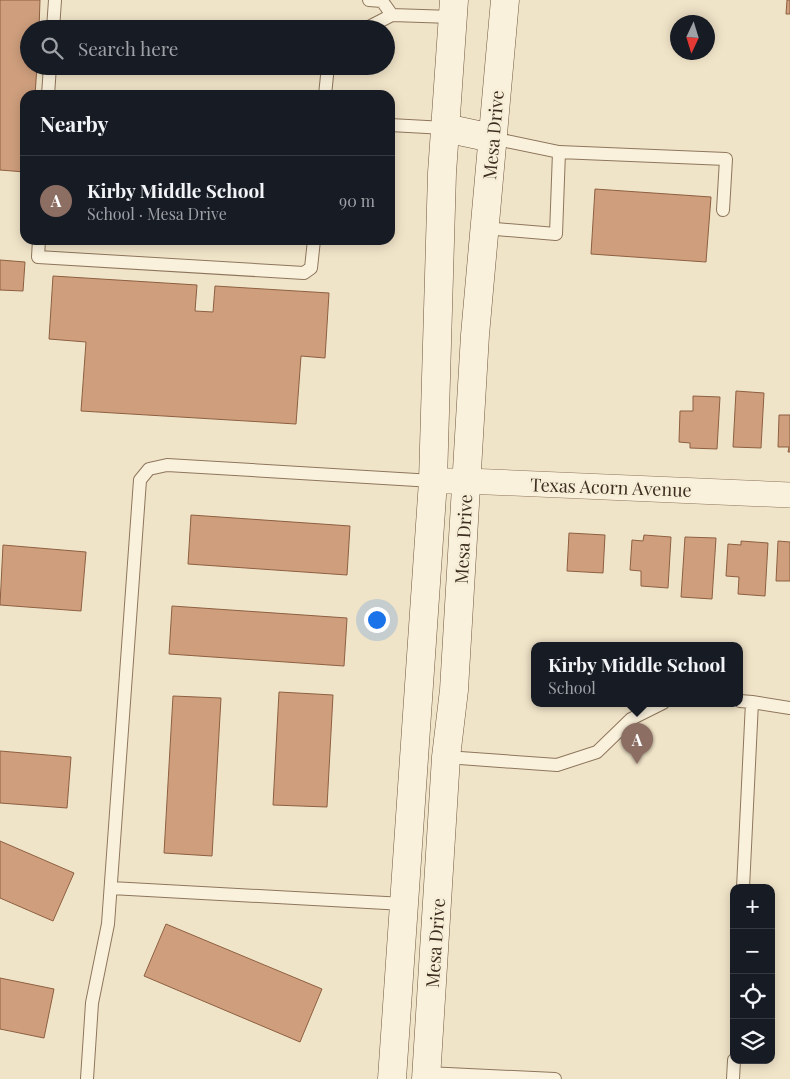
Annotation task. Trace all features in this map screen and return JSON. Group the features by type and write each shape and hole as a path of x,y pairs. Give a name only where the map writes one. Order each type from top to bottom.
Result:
{"main road":[{"name":"Mesa Drive","path":"427,1076 446,757 454,690 475,335 505,0"},
{"name":"Mesa Drive","path":"392,1079 433,481 441,183 453,9"},
{"path":"445,128 492,138"},
{"path":"413,756 446,757"}],"street":[{"name":"Texas Acorn Avenue","path":"433,481 790,495"}],"lane":[{"path":"54,20 55,0"},
{"path":"369,0 382,1 392,15"},
{"path":"382,20 392,15 453,9"},
{"path":"48,90 49,75"},
{"path":"326,90 327,75"},
{"path":"395,125 445,128"},
{"path":"492,138 558,152 726,159 723,210"},
{"path":"484,228 556,234 558,152"},
{"path":"39,245 38,257 304,273 311,268 313,245"},
{"path":"87,1079 92,1003 108,924 140,480 149,469 167,466 433,481"},
{"path":"743,884 746,702 790,708"},
{"path":"446,757 557,765 597,752 631,719 655,707"},
{"path":"111,888 404,904"},
{"path":"733,1079 734,1064"},
{"path":"427,1076 555,1079"}],"building":[{"path":"0,0 40,0 39,20 20,20 20,75 36,75 35,90 20,90 20,172 0,170"},
{"path":"787,0 790,0 790,14 786,14"},
{"path":"595,189 711,197 706,262 591,254"},
{"path":"0,260 25,262 23,291 0,290"},
{"path":"53,276 197,285 195,311 213,312 215,286 329,293 325,358 301,356 296,424 81,411 86,342 49,339"},
{"path":"736,391 764,393 761,448 733,447"},
{"path":"693,396 720,397 717,449 690,448 690,443 679,442 680,411 693,411"},
{"path":"779,415 790,415 790,452 788,452 789,447 778,447"},
{"path":"191,515 350,526 347,575 188,564"},
{"path":"569,533 605,535 603,573 567,571"},
{"path":"644,535 671,537 668,588 641,586 641,571 630,570 632,540 643,541"},
{"path":"685,537 716,538 712,599 681,597"},
{"path":"741,541 768,543 765,596 738,594 739,577 726,576 728,544 741,545"},
{"path":"778,541 790,542 790,581 776,581"},
{"path":"3,545 86,552 81,611 0,605"},
{"path":"172,606 347,618 344,666 169,654"},
{"path":"279,692 333,695 327,807 273,805"},
{"path":"173,696 221,698 212,856 164,853"},
{"path":"0,751 71,757 67,808 0,803"},
{"path":"0,841 74,873 53,921 0,898"},
{"path":"166,924 322,989 300,1042 144,976"},
{"path":"0,978 54,989 44,1038 0,1029"}],"place":[{"name":"Kirby Middle School","path":"637,764"}]}
